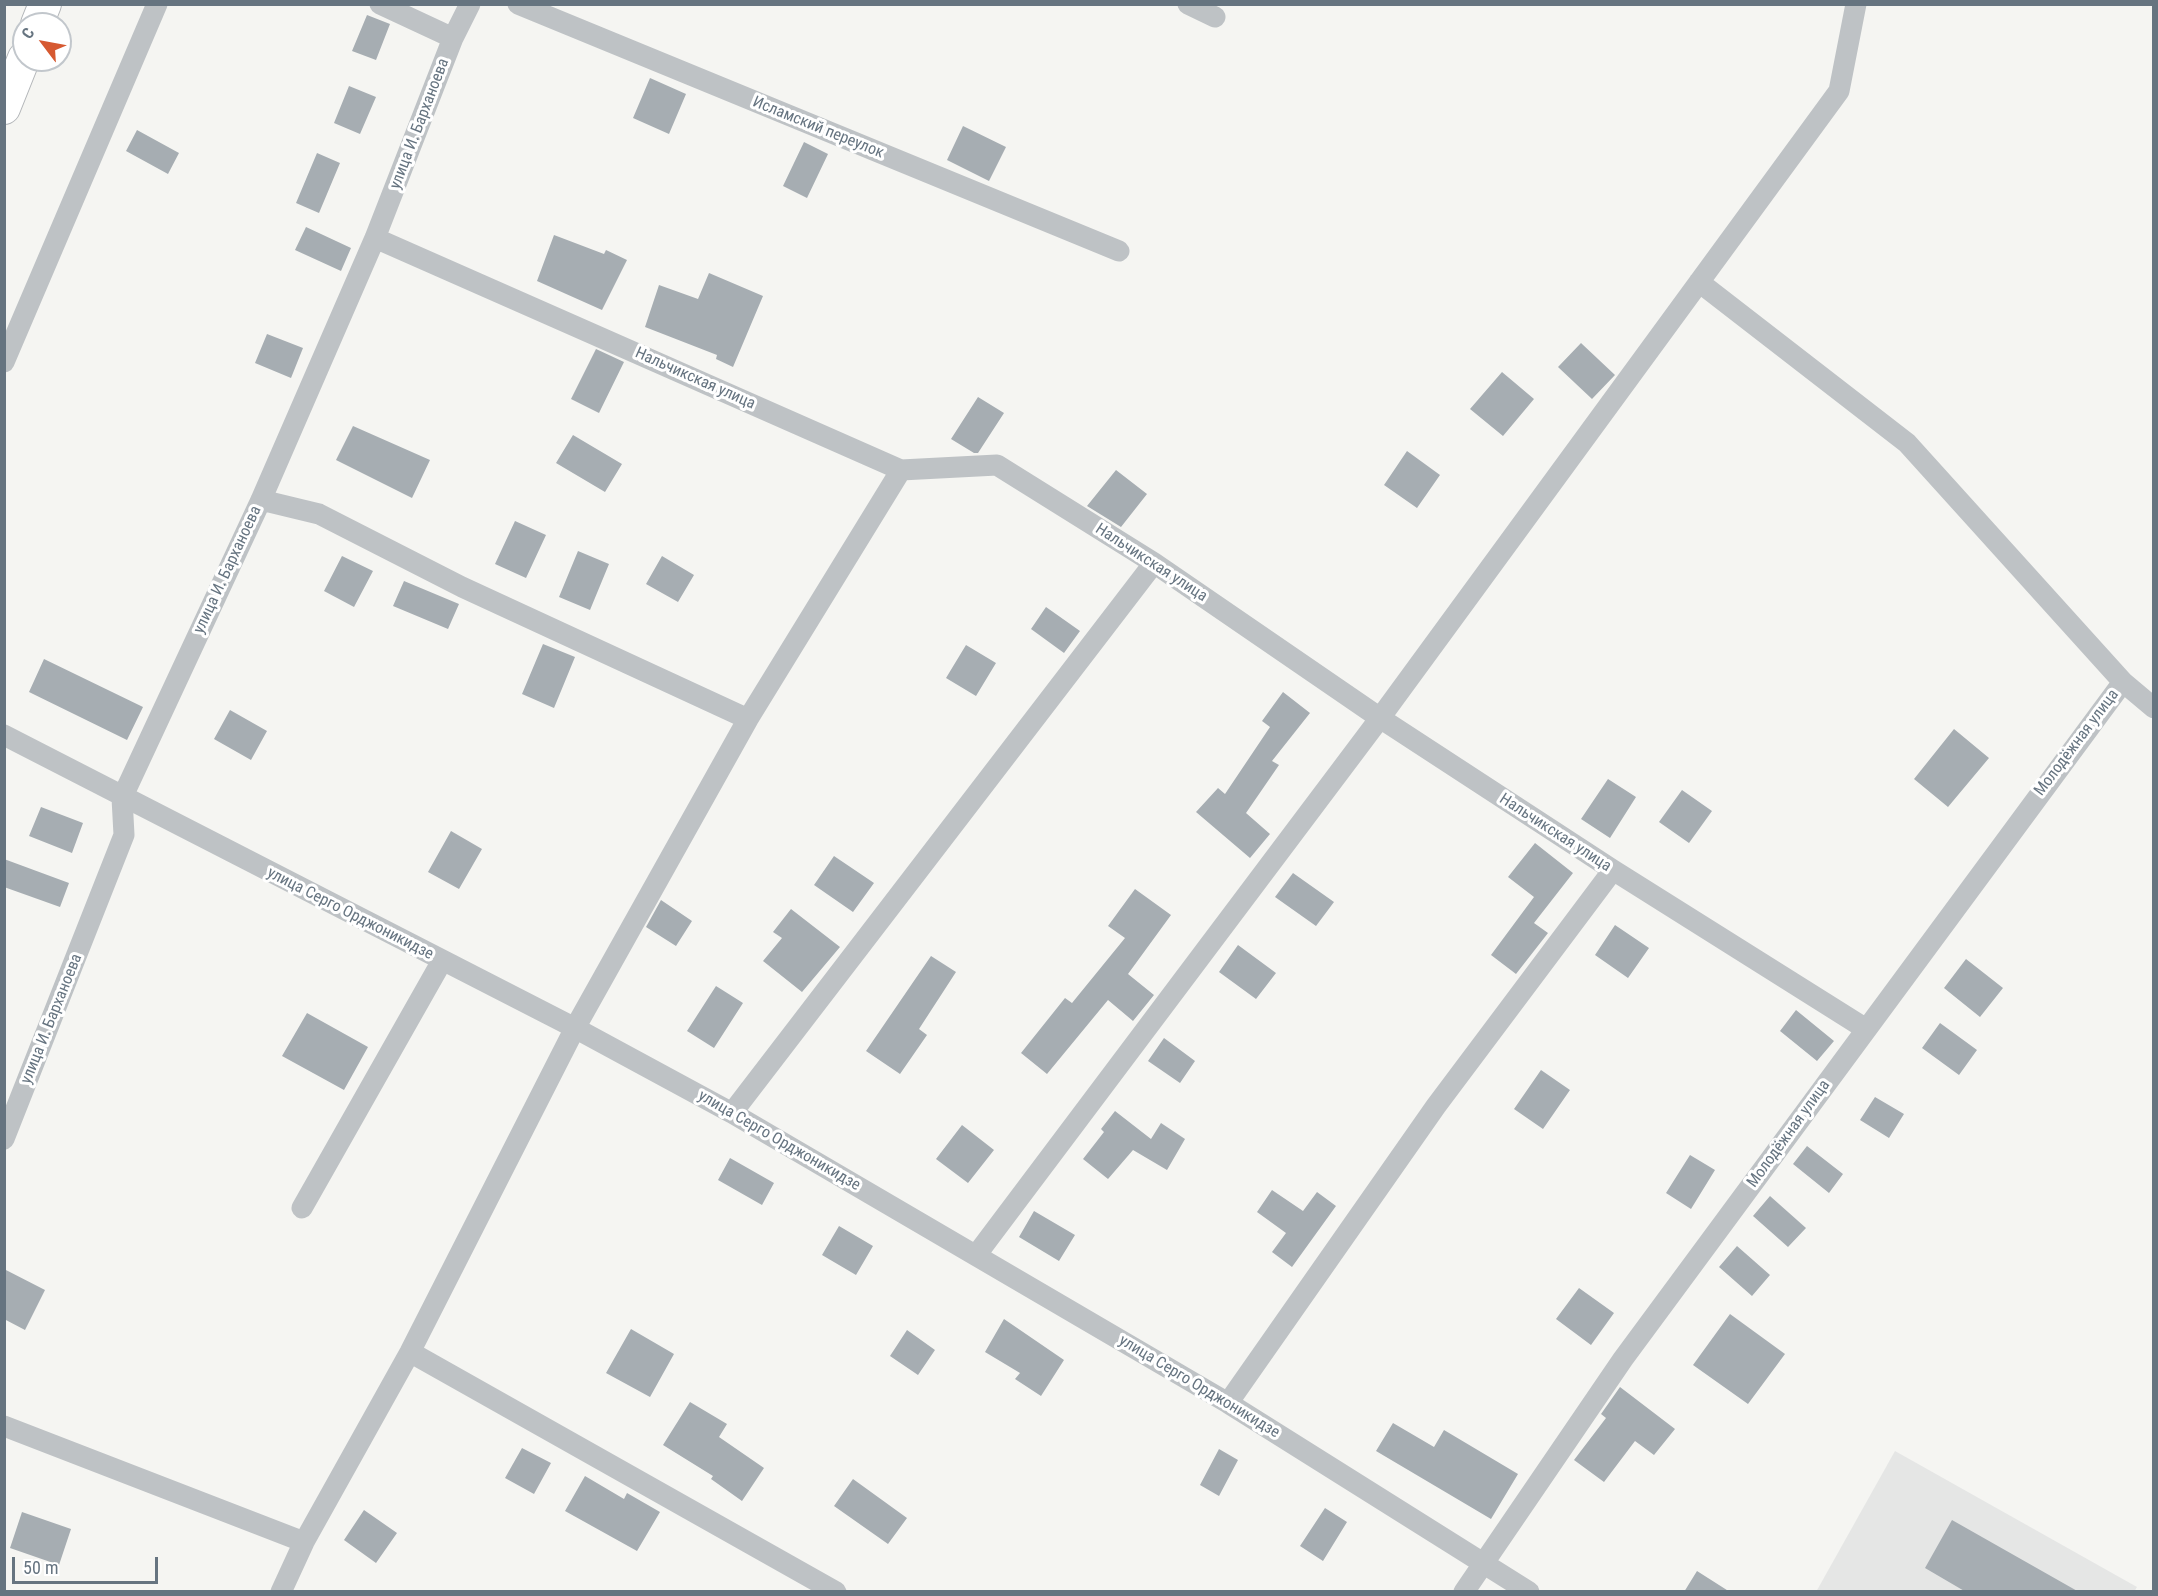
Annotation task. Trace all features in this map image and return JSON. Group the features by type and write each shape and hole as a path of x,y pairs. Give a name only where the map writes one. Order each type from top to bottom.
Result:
{"highway":[{"path":"4,108 18,72"}],"street":[{"path":"4,362 157,4"},
{"path":"380,4 453,38"},
{"name":"улица И. Барханоева","path":"4,1139 124,835 122,798 261,500 375,238 453,38 470,4"},
{"name":"Исламский переулок","path":"518,4 1119,251"},
{"path":"1188,4 1215,17"},
{"path":"977,1254 1380,718 1839,91 1856,4"},
{"name":"Нальчикская улица","path":"375,238 901,470 997,465 1154,562 1380,718 1613,870 1866,1029"},
{"path":"1699,282 1907,443 2122,682 2154,708"},
{"path":"285,1590 304,1542 410,1352 574,1028 748,719 901,470"},
{"path":"261,500 320,514 462,587 748,719"},
{"path":"732,1113 1154,562"},
{"name":"Молодёжная улица","path":"1464,1592 1481,1562 1623,1359 2122,682"},
{"name":"улица Серго Орджоникидзе","path":"4,735 122,798 574,1028 732,1113 977,1254 1228,1403 1529,1592"},
{"path":"1228,1403 1436,1106 1613,870"},
{"path":"302,1208 442,960"},
{"path":"410,1352 836,1592"},
{"path":"4,1426 304,1542"}],"shaded area":[{"path":"1895,1451 2137,1587 2134,1592 1816,1592"}],"building":[{"path":"367,15 390,24 376,60 352,51"},
{"path":"650,78 686,94 669,134 633,118"},
{"path":"349,86 376,97 360,134 334,123"},
{"path":"963,126 1006,147 989,181 947,160"},
{"path":"137,130 179,153 168,174 126,151"},
{"path":"804,142 828,154 807,198 783,186"},
{"path":"317,153 340,163 319,213 296,203"},
{"path":"306,227 351,248 341,271 295,250"},
{"path":"554,235 604,254 606,250 627,260 602,310 537,281"},
{"path":"709,273 763,296 733,367 716,359 717,355 645,327 659,285 698,299"},
{"path":"267,334 303,348 291,378 255,363"},
{"path":"1581,343 1615,375 1592,399 1558,367"},
{"path":"596,349 624,362 599,413 571,399"},
{"path":"1502,372 1534,399 1503,436 1470,409"},
{"path":"978,397 1004,413 978,453 974,453 951,439"},
{"path":"353,426 430,460 412,498 336,460"},
{"path":"573,435 622,464 605,492 556,463"},
{"path":"1407,451 1440,475 1417,508 1384,485"},
{"path":"1116,470 1147,494 1121,527 1087,506"},
{"path":"515,521 546,535 526,578 495,564"},
{"path":"578,551 609,564 590,610 559,597"},
{"path":"342,556 373,571 354,607 324,591"},
{"path":"662,556 694,575 678,602 646,584"},
{"path":"404,581 459,604 448,629 393,606"},
{"path":"1046,607 1080,631 1064,653 1031,629"},
{"path":"543,644 575,657 554,708 522,694"},
{"path":"966,645 996,663 976,696 946,678"},
{"path":"44,659 143,707 127,740 29,692"},
{"path":"1283,692 1310,713 1272,761 1279,765 1246,813 1270,834 1250,858 1196,812 1218,788 1225,794 1270,727 1262,721"},
{"path":"230,710 267,731 251,760 214,739"},
{"path":"1954,729 1989,758 1948,807 1914,779"},
{"path":"1608,779 1636,797 1610,838 1581,819"},
{"path":"1682,790 1712,811 1689,843 1659,822"},
{"path":"41,807 83,823 72,853 29,836"},
{"path":"451,831 482,849 459,889 428,872"},
{"path":"1535,843 1573,873 1534,923 1548,933 1516,974 1491,955 1534,897 1508,877"},
{"path":"834,856 874,883 853,912 814,885"},
{"path":"4,859 69,883 60,907 4,887"},
{"path":"1293,873 1334,902 1316,926 1275,897"},
{"path":"1135,889 1171,915 1128,974 1154,995 1133,1021 1108,1000 1047,1074 1021,1053 1065,998 1072,1003 1125,938 1108,926"},
{"path":"661,900 692,921 676,946 646,927"},
{"path":"791,909 840,947 802,992 763,961 782,938 773,932"},
{"path":"1615,925 1649,948 1628,978 1595,955"},
{"path":"1238,945 1276,973 1256,999 1219,972"},
{"path":"931,956 956,972 919,1029 927,1035 900,1074 866,1051"},
{"path":"1966,959 2003,988 1980,1017 1944,988"},
{"path":"716,986 743,1003 714,1048 687,1031"},
{"path":"1796,1010 1834,1041 1817,1061 1780,1031"},
{"path":"307,1013 368,1047 344,1090 282,1056"},
{"path":"1940,1023 1977,1050 1959,1075 1922,1048"},
{"path":"1164,1038 1195,1061 1180,1083 1148,1061"},
{"path":"1541,1070 1570,1090 1543,1129 1514,1109"},
{"path":"1875,1097 1904,1114 1889,1138 1860,1120"},
{"path":"1115,1111 1151,1139 1161,1123 1185,1139 1167,1170 1133,1150 1108,1179 1083,1159 1104,1132 1101,1129"},
{"path":"962,1125 994,1150 968,1183 936,1159"},
{"path":"1807,1146 1843,1174 1829,1193 1793,1164"},
{"path":"1690,1155 1715,1170 1691,1209 1666,1193"},
{"path":"730,1158 774,1183 762,1205 718,1180"},
{"path":"1272,1190 1303,1211 1317,1192 1336,1206 1292,1267 1272,1252 1286,1233 1257,1212"},
{"path":"1770,1196 1806,1228 1788,1247 1753,1216"},
{"path":"1034,1211 1075,1235 1059,1261 1019,1237"},
{"path":"839,1226 873,1246 856,1275 822,1255"},
{"path":"1737,1246 1770,1275 1752,1296 1719,1267"},
{"path":"4,1269 45,1290 25,1330 4,1319"},
{"path":"1579,1288 1614,1313 1591,1345 1556,1319"},
{"path":"1730,1314 1785,1354 1748,1404 1693,1365"},
{"path":"1004,1319 1064,1360 1041,1396 1015,1379 1020,1373 985,1352"},
{"path":"631,1329 674,1354 650,1397 606,1373"},
{"path":"907,1330 935,1350 918,1375 890,1356"},
{"path":"1620,1387 1675,1429 1654,1455 1635,1441 1604,1482 1574,1460 1606,1418 1601,1414"},
{"path":"690,1402 727,1424 719,1437 764,1468 742,1501 711,1479 713,1476 663,1445"},
{"path":"1393,1423 1434,1447 1444,1430 1518,1474 1491,1519 1376,1451"},
{"path":"522,1448 551,1463 534,1494 505,1478"},
{"path":"1219,1449 1238,1460 1219,1496 1200,1485"},
{"path":"585,1476 624,1499 627,1493 660,1512 637,1551 565,1511"},
{"path":"853,1479 907,1518 888,1544 834,1506"},
{"path":"1325,1508 1347,1522 1323,1561 1300,1546"},
{"path":"364,1510 397,1533 376,1563 344,1540"},
{"path":"22,1512 71,1529 59,1565 10,1548"},
{"path":"1952,1520 2079,1592 1966,1592 1925,1568"},
{"path":"1697,1571 1730,1592 1684,1592"}]}
